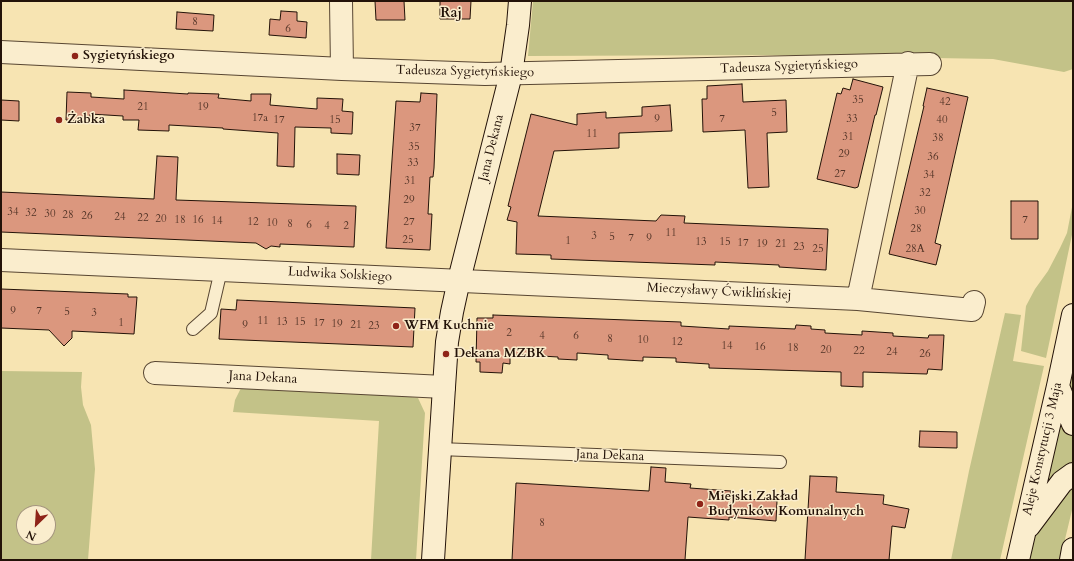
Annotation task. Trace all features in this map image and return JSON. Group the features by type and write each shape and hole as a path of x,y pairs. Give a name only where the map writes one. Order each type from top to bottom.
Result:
{"street":[{"path":"341,1 342,69"},
{"name":"Jana Dekana","path":"433,560 447,342 459,280 511,74 520,1"},
{"name":"Tadeusza Sygietyńskiego","path":"1,52 342,69 511,74 908,63 930,64"},
{"path":"858,299 908,63"},
{"name":"Ludwika Solskiego","path":"1,260 459,280"},
{"name":"Mieczysławy Ćwiklińskiej","path":"459,280 858,299 972,310 974,302"},
{"name":"Aleje Konstytucji 3 Maja","path":"1018,560 1073,314"},
{"name":"Jana Dekana","path":"155,373 444,387"},
{"path":"1058,386 1073,424"},
{"path":"1024,532 1062,482 1073,474"},
{"path":"1071,560 1073,549"}],"lane":[{"path":"193,330 211,313 221,270"},
{"name":"Jana Dekana","path":"439,449 780,462"}],"shaded area":[{"path":"533,1 1073,1 1073,69 1064,72 993,59 762,55 528,56"},
{"path":"1073,202 1073,230 1046,358 1021,351 1026,306 1035,289 1048,271 1067,233"},
{"path":"1005,313 1021,315 1013,361 1044,366 1000,560 951,560 969,471"},
{"path":"1073,359 1073,506 1060,560 1030,560"},
{"path":"1,371 82,372 81,387 83,405 91,425 95,469 88,560 1,560"},
{"path":"241,388 384,393 418,398 425,413 416,560 371,560 379,421 233,412 235,400"}],"building":[{"path":"375,1 404,1 405,20 376,20"},
{"path":"440,1 471,1 470,19 440,19"},
{"path":"281,11 297,12 297,21 307,22 306,38 269,35 270,19 280,20"},
{"path":"177,12 214,15 213,31 176,29"},
{"path":"853,79 883,87 858,187 855,188 817,179 837,93 841,94 843,88 850,90"},
{"path":"742,84 743,102 786,100 787,132 767,133 769,187 748,188 745,130 703,132 702,99 707,99 707,86"},
{"path":"927,88 968,97 935,243 941,245 936,265 889,254"},
{"path":"124,90 188,94 219,94 218,98 251,101 251,94 271,94 270,105 317,109 317,98 343,99 342,111 353,112 352,134 331,133 331,128 295,127 294,167 277,166 278,133 169,125 169,131 138,130 139,120 123,120 123,116 90,114 90,121 66,120 67,92 91,93 91,97 124,99"},
{"path":"421,93 437,94 434,168 433,177 430,177 428,214 432,214 430,250 386,248 396,101 420,102"},
{"path":"1,100 19,101 19,121 1,120"},
{"path":"670,105 672,131 619,133 619,148 554,151 538,216 656,221 661,215 685,216 684,223 828,229 826,270 779,267 779,265 715,262 715,265 551,259 551,255 516,254 517,222 507,220 511,207 508,206 531,114 577,125 577,114 606,112 606,118 642,116 642,107"},
{"path":"337,154 360,155 359,175 337,174"},
{"path":"157,156 178,157 176,200 356,206 354,247 280,244 280,247 271,246 266,249 256,243 1,232 1,192 154,199"},
{"path":"1011,201 1038,201 1038,239 1011,239"},
{"path":"1,289 128,294 128,297 137,297 134,334 72,331 72,338 64,346 49,330 1,328"},
{"path":"237,300 415,308 413,347 219,339 221,309 236,310"},
{"path":"493,315 681,322 681,326 729,329 729,326 795,329 796,325 811,326 811,329 825,330 825,333 862,335 862,331 893,333 893,336 928,338 929,335 944,335 942,370 928,369 927,374 863,372 863,387 841,386 841,372 709,368 709,364 676,362 676,358 643,357 643,361 608,359 608,355 577,353 577,360 558,359 558,357 510,354 510,364 503,363 502,373 480,372 480,362 476,362 477,318 493,318"},
{"path":"920,431 957,432 957,448 919,447"},
{"path":"651,467 666,468 665,482 691,484 690,488 731,491 730,498 777,501 776,521 729,517 729,520 688,517 685,560 512,560 516,483 649,491"},
{"path":"810,476 837,477 836,492 884,495 883,504 909,509 905,528 892,526 889,560 805,560"}],"place":[{"name":"Sygietyńskiego","path":"75,56"},
{"name":"Żabka","path":"59,120"},
{"name":"WFM Kuchnie","path":"396,326"},
{"name":"Dekana MZBK","path":"446,354"},
{"name":"Miejski Zakład Budynków Komunalnych","path":"700,504"}],"district":[{"name":"Raj","path":"451,14"}]}
